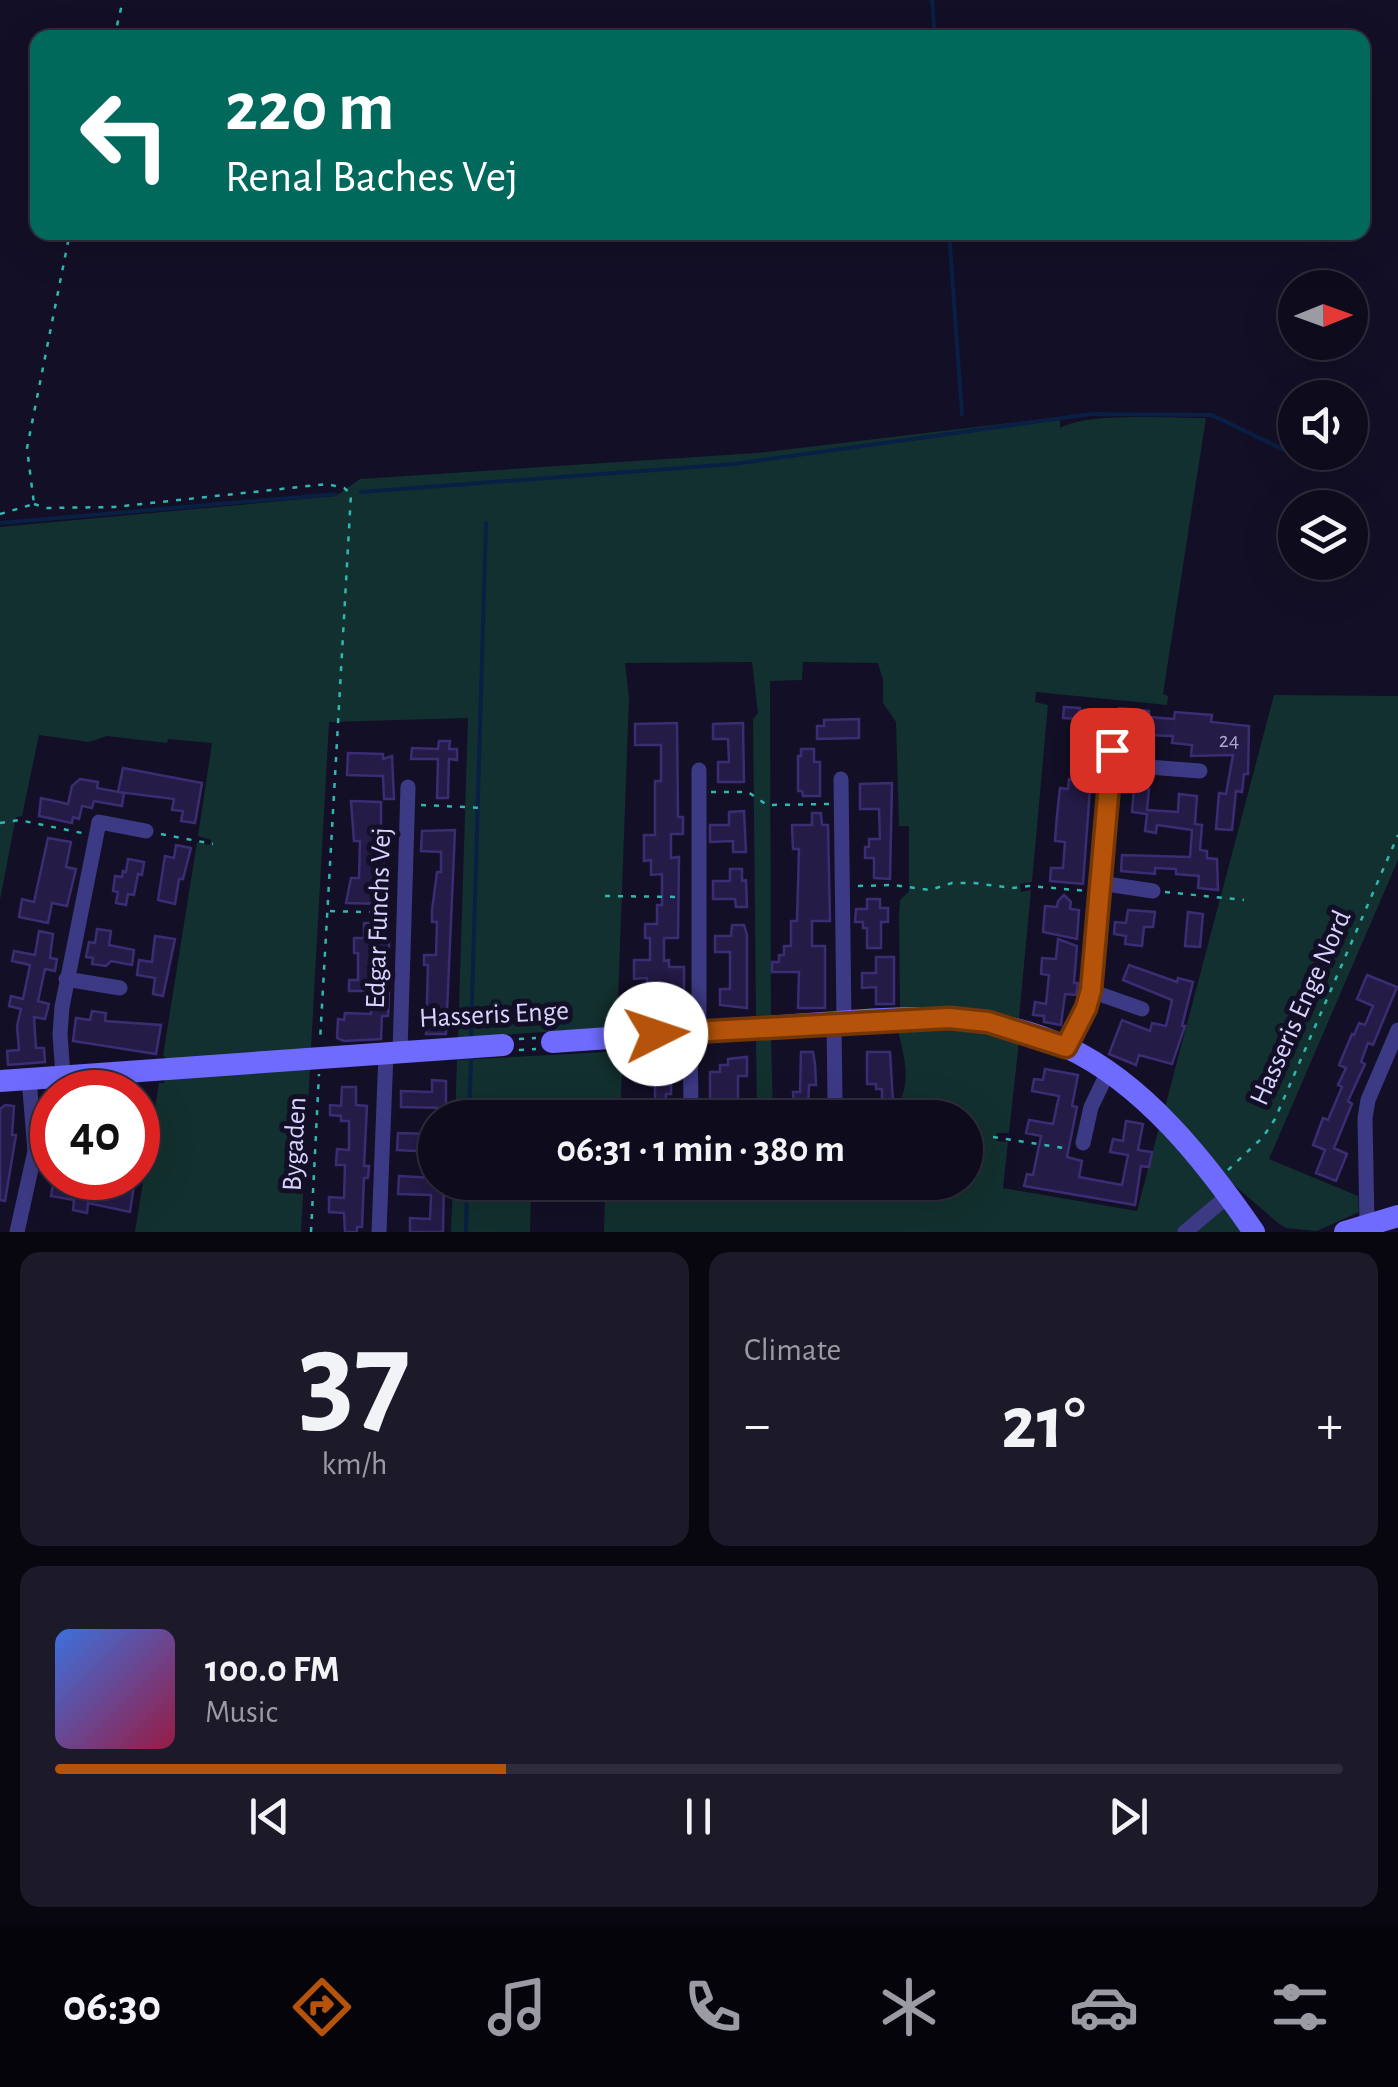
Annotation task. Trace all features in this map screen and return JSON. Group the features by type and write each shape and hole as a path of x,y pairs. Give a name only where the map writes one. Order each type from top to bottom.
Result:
{"street":[{"path":"1066,1047 1091,990 1111,757 1200,771"},
{"path":"690,1100 699,897 699,770"},
{"path":"834,1100 839,1022 842,779"},
{"name":"Edgar Funchs Vej","path":"379,1232 404,914 408,787"},
{"path":"62,1070 60,1034 66,979 99,822 146,831"},
{"path":"1100,887 1153,891"},
{"path":"66,979 120,988"},
{"path":"1091,990 1142,1009"},
{"name":"Hasseris Enge","path":"552,1042 839,1022 949,1018 988,1022 1066,1047 1108,1072 1153,1110 1223,1188 1272,1232"},
{"path":"1398,1030 1368,1100 1356,1229 1398,1216"},
{"name":"Hasseris Enge","path":"148,1070 504,1045"},
{"path":"1084,1144 1091,1106 1108,1072"},
{"path":"29,1079 30,1091"},
{"name":"Hasseris Enge","path":"0,1081 29,1079"},
{"path":"17,1232 30,1174"},
{"path":"1186,1232 1223,1188"},
{"name":"Hasseris Enge","path":"1223,1188 1254,1232"}],"path":[{"path":"116,30 124,0"},
{"path":"0,514 34,504 27,448 68,240"},
{"name":"Bygaden","path":"34,504 46,508 114,507 326,484 344,488 350,494 311,1232"},
{"path":"699,792 748,792 767,804 842,804"},
{"path":"407,805 484,808"},
{"path":"0,822 20,820 96,836"},
{"path":"146,831 213,844"},
{"name":"Hasseris Enge Nord","path":"1223,1188 1275,1120 1398,836"},
{"path":"842,886 893,885 930,890 974,882 1012,888 1100,887"},
{"path":"1153,891 1244,900"},
{"path":"604,896 699,897"},
{"path":"328,911 404,914"},
{"path":"504,1045 515,1040 544,1038 552,1042"},
{"name":"Hasseris Enge","path":"504,1045 515,1050 545,1048 552,1042"},
{"path":"993,1138 1077,1150 1084,1144"}],"green space":[{"path":"1060,417 1060,428 1109,418 1206,418 1163,694 1168,696 1167,705 1036,692 1035,702 1048,705 1032,882 1020,884 1021,892 1031,890 1019,1018 968,1009 900,1008 899,914 900,900 909,891 909,826 899,826 896,722 883,703 878,663 803,662 802,680 770,681 771,1017 756,1018 753,719 758,713 752,662 625,663 629,698 617,1027 458,1038 468,718 329,722 311,1049 168,1059 163,1056 197,842 210,845 211,840 198,836 212,743 107,736 89,742 39,735 22,816 16,817 0,900 0,527 336,496 360,479 757,453"},
{"path":"1274,695 1398,696 1398,860 1269,1159 1358,1196 1359,1212 1317,1231 1286,1228 1278,1223 1234,1185 1165,1107"},
{"path":"897,1027 966,1029 1019,1041 1009,1133 997,1133 996,1141 1008,1142 1003,1188 1137,1211 1159,1128 1218,1197 1242,1232 604,1232 605,1200 983,1200 983,1100 900,1100 906,1077"},
{"path":"771,1037 773,1100 757,1100 756,1038"},
{"path":"623,1051 621,1100 456,1100 457,1060"},
{"path":"310,1069 301,1232 135,1232 140,1200 160,1200 160,1083 165,1079"},
{"path":"452,1200 531,1200 530,1232 451,1232"}],"building":[{"path":"1064,707 1096,715 1094,739 1076,738 1078,719 1063,718"},
{"path":"1119,708 1174,719 1175,712 1212,715 1211,722 1249,726 1248,774 1244,774 1242,792 1236,791 1232,830 1216,829 1219,793 1226,794 1233,755 1191,756 1192,745 1172,743 1173,736 1116,734"},
{"path":"859,719 859,738 817,739 817,726 824,726 824,720"},
{"path":"677,723 678,817 683,817 683,834 671,834 671,858 679,857 678,938 664,938 664,961 669,960 669,967 684,967 684,1018 643,1020 643,1009 648,1009 647,978 634,979 634,960 650,960 650,938 645,938 645,924 657,924 657,905 662,905 662,874 651,875 651,860 644,861 644,835 655,835 655,781 661,781 661,745 635,745 635,724"},
{"path":"743,723 744,782 718,782 718,762 729,762 728,739 713,739 713,724"},
{"path":"439,741 450,741 449,749 457,749 457,760 449,759 448,798 437,798 438,759 411,759 412,748 438,749"},
{"path":"801,749 814,749 814,762 820,762 820,796 803,796 798,791"},
{"path":"348,753 383,754 383,759 392,756 394,799 384,799 383,776 347,775"},
{"path":"1074,760 1092,761 1083,884 1050,881 1051,868 1063,868 1065,842 1055,841 1057,815 1060,788 1068,789 1069,779 1073,780"},
{"path":"123,768 202,783 195,823 181,821 183,811 172,810 174,799 118,792"},
{"path":"80,779 98,782 97,788 124,793 122,806 94,801 92,808 82,806 79,819 73,817 72,823 39,816 41,798 68,804 72,786"},
{"path":"892,783 890,879 874,878 874,858 865,858 865,847 869,847 869,839 880,839 879,809 860,809 860,784"},
{"path":"1134,788 1149,789 1147,810 1178,812 1179,794 1197,796 1195,824 1202,825 1200,850 1207,851 1207,858 1217,859 1218,890 1198,888 1199,876 1176,874 1176,869 1155,868 1155,874 1121,871 1122,855 1190,857 1192,830 1157,825 1156,833 1145,831 1147,814 1132,812"},
{"path":"351,801 381,802 381,833 386,833 382,890 385,904 346,903 351,878 359,878 360,841 354,841"},
{"path":"744,811 746,852 733,852 733,841 710,842 710,825 729,825 729,812"},
{"path":"812,813 821,813 822,825 828,825 830,921 812,921 812,946 825,946 825,1008 798,1008 799,972 772,972 772,962 779,962 784,946 791,946 791,921 797,921 799,849 793,849 792,825 812,825"},
{"path":"455,830 446,1034 426,1034 428,965 424,965 424,955 436,955 437,922 432,922 432,910 437,872 441,872 441,852 421,851 422,831"},
{"path":"48,838 71,842 66,867 76,869 67,906 52,903 48,923 19,917 22,899 34,902"},
{"path":"176,845 191,848 183,879 179,879 175,904 158,900 165,856 174,858"},
{"path":"128,859 144,862 134,895 128,894 126,905 116,903 118,892 113,891 115,876 122,877 126,872"},
{"path":"730,869 742,869 747,907 736,907 735,899 713,899 713,881 730,881"},
{"path":"1064,895 1071,902 1070,909 1079,910 1077,939 1043,932 1045,906 1057,907"},
{"path":"867,899 880,899 880,908 888,908 888,922 881,922 881,948 867,948 867,928 863,928 863,922 855,922 856,909 867,909"},
{"path":"1128,910 1155,912 1153,927 1144,927 1142,946 1125,944 1126,936 1114,934 1115,922 1126,923"},
{"path":"1188,912 1203,914 1200,947 1185,946"},
{"path":"364,923 379,923 378,938 389,938 389,954 384,954 383,993 389,993 388,1016 382,1016 381,1039 344,1041 337,1038 338,1019 344,1020 345,1013 371,1014 370,991 349,991 349,980 358,980 354,938 364,938"},
{"path":"732,925 744,925 747,935 747,1008 720,1005 720,989 730,989 730,952 715,952 715,936 731,936"},
{"path":"97,929 111,931 109,945 134,950 132,965 111,961 106,966 92,964 93,958 86,957 89,942 95,943"},
{"path":"39,931 53,934 50,958 57,959 55,971 45,969 38,1001 49,1004 45,1019 34,1017 36,1048 44,1048 45,1062 8,1065 7,1051 19,1050 17,1026 21,1009 9,1006 11,996 23,999 30,965 12,961 14,951 35,955"},
{"path":"155,936 175,939 163,996 153,994 155,978 137,975 139,960 152,962"},
{"path":"1058,939 1077,946 1076,995 1065,994 1061,1025 1033,1015 1035,1002 1046,1004 1049,975 1041,974 1042,958 1056,959"},
{"path":"876,957 894,957 894,1004 876,1004 876,987 862,988 862,973 876,973"},
{"path":"1129,965 1177,982 1178,978 1193,982 1185,1026 1172,1064 1139,1055 1136,1065 1109,1054 1122,1020 1150,1031 1152,1023 1166,1026 1172,1000 1123,980"},
{"path":"1367,975 1397,987 1373,1045 1368,1043 1361,1062 1365,1064 1348,1101 1352,1104 1334,1148 1347,1154 1336,1181 1316,1173 1325,1150 1313,1145 1323,1118 1328,1120 1342,1087 1338,1085 1346,1068 1339,1065 1352,1034 1359,1023 1365,1025 1373,1006 1357,999"},
{"path":"92,1011 106,1013 105,1021 161,1025 156,1054 73,1041 76,1018 90,1020"},
{"path":"801,1052 813,1052 816,1085 809,1085 808,1100 794,1100 793,1092 800,1092"},
{"path":"867,1052 890,1052 893,1100 882,1100 882,1089 867,1084"},
{"path":"747,1057 747,1076 738,1076 738,1100 710,1100 710,1072 720,1072 720,1065 728,1065 728,1059"},
{"path":"655,1058 671,1058 671,1094 666,1094 666,1100 655,1100"},
{"path":"1045,1069 1078,1075 1072,1106 1077,1107 1067,1157 1082,1161 1079,1177 1122,1185 1128,1155 1110,1152 1113,1139 1123,1141 1126,1121 1143,1124 1138,1150 1152,1152 1149,1167 1141,1166 1135,1205 1024,1186 1027,1174 1033,1175 1041,1136 1026,1133 1029,1120 1053,1124 1059,1096 1032,1091 1034,1079 1043,1080"},
{"path":"432,1080 446,1081 446,1100 418,1100 418,1107 401,1107 401,1091 432,1092"},
{"path":"342,1087 356,1087 356,1105 367,1106 364,1166 369,1166 368,1178 364,1178 362,1227 357,1227 357,1232 345,1232 344,1213 329,1212 329,1197 344,1198 345,1165 336,1165 337,1149 349,1150 349,1121 330,1115 330,1105 341,1106"},
{"path":"14,1106 12,1135 16,1135 5,1201 0,1200 0,1109"},
{"path":"398,1133 418,1134 418,1151 397,1150"},
{"path":"399,1176 418,1177 418,1195 398,1194"},
{"path":"74,1200 132,1200 130,1212 88,1203 87,1213 73,1210"},
{"path":"431,1200 444,1200 443,1232 410,1232 410,1218 430,1219"}],"waterway":[{"path":"932,0 934,30"},
{"path":"950,240 962,414"},
{"path":"361,492 734,464 1091,414 1212,415 1278,447"},
{"path":"0,523 335,494"},
{"path":"471,1036 486,523"},
{"path":"470,1100 471,1060"},
{"path":"466,1232 467,1200"}],"route":[{"path":"656,1034 949,1018 988,1022 1066,1047 1091,990 1112,750"}]}
